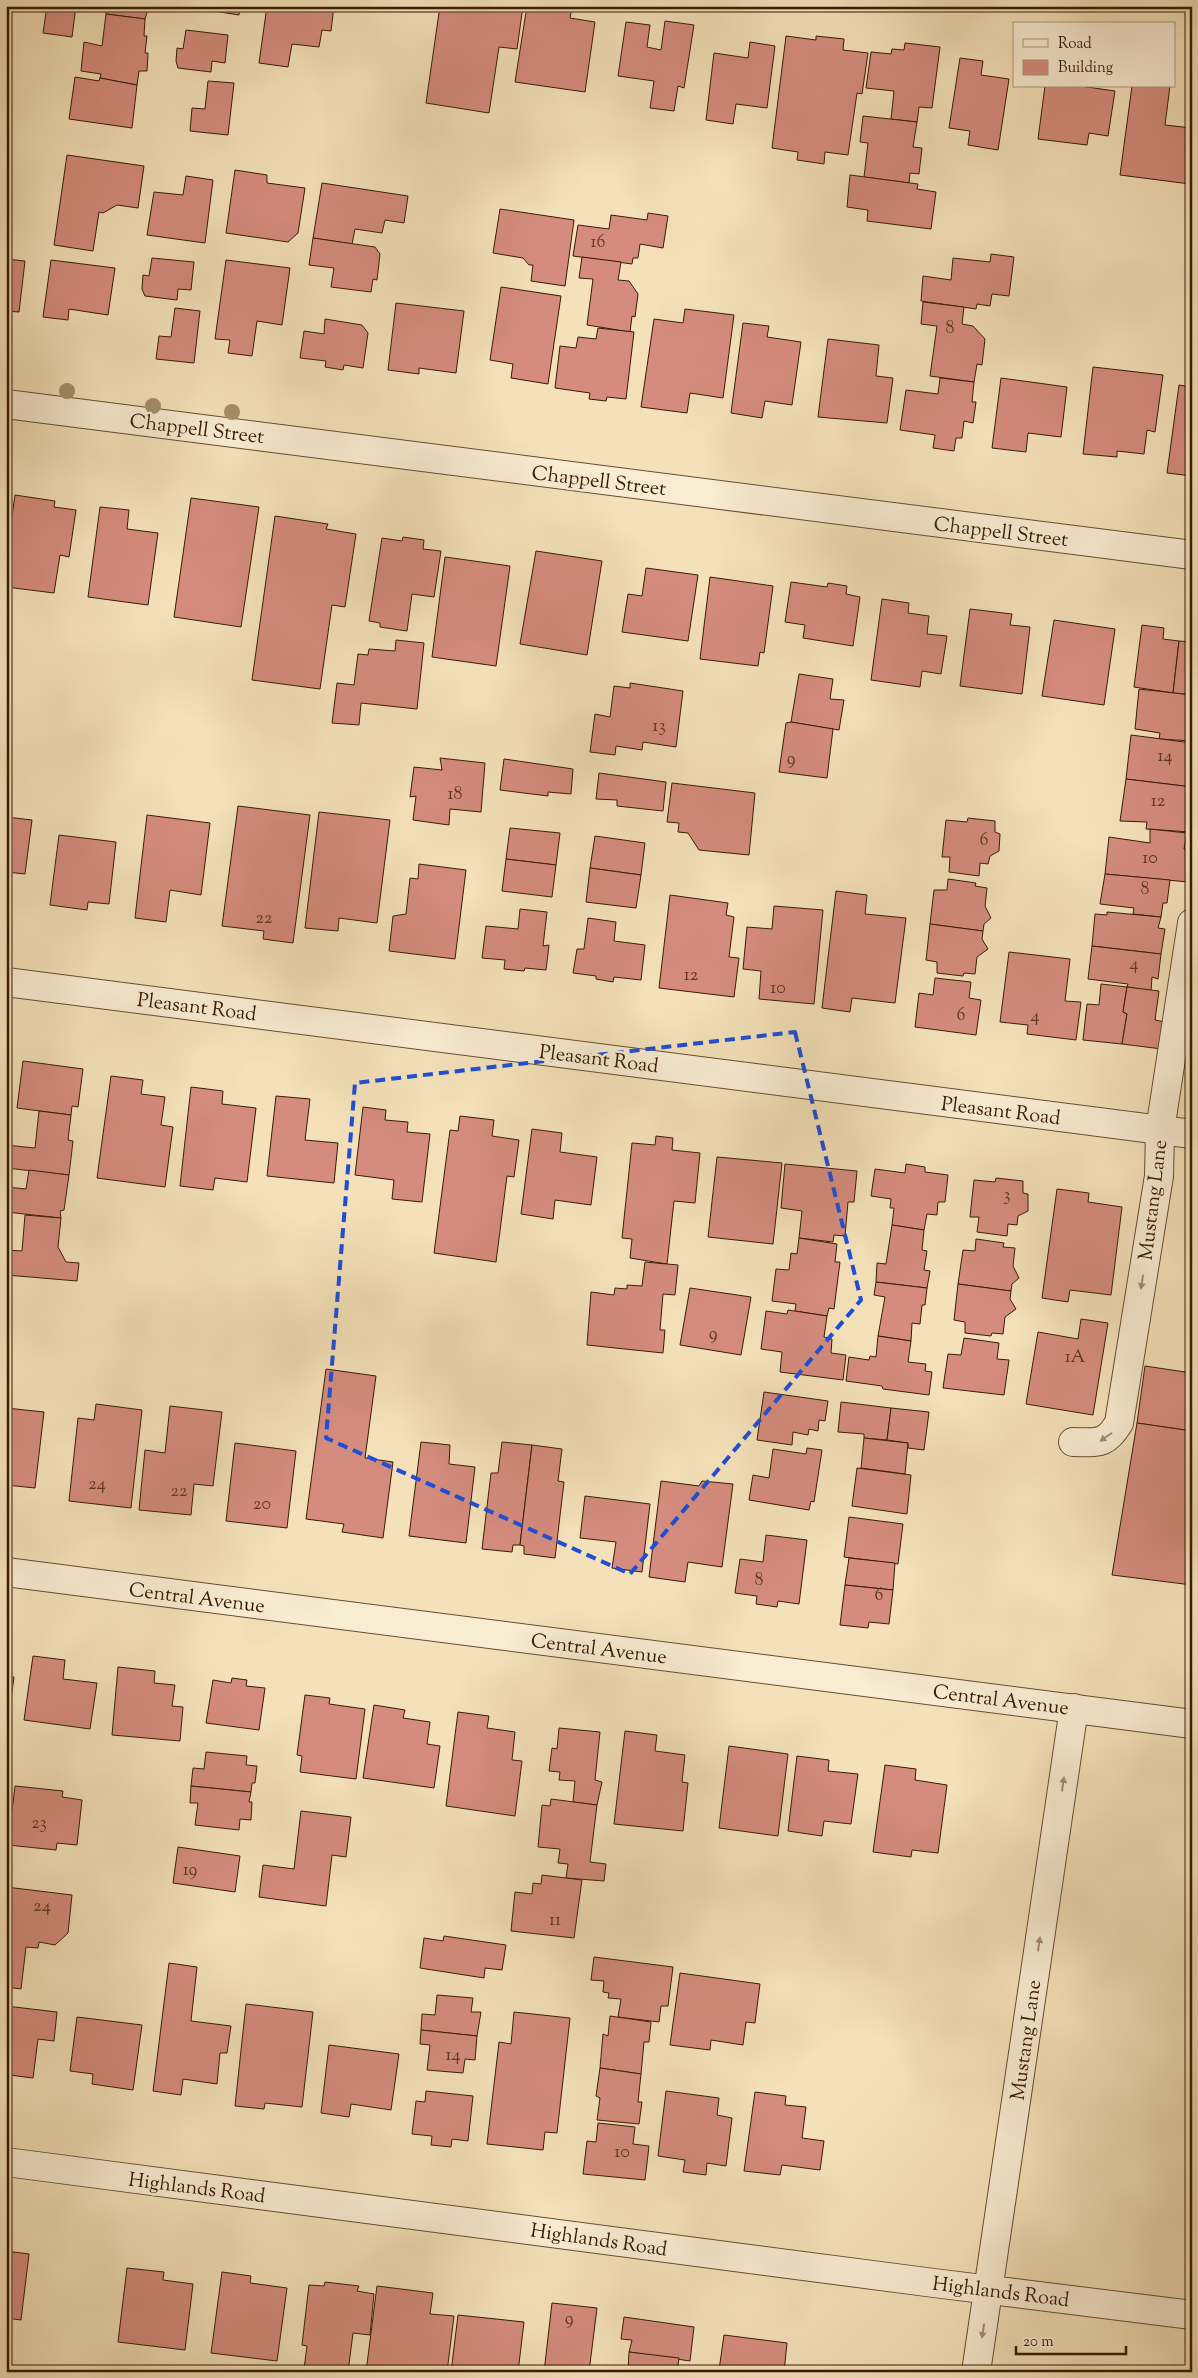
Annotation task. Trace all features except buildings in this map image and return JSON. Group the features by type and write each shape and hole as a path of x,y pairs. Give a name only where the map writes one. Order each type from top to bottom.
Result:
{"street":[{"name":"Chappell Street","path":"6,404 1192,555"},
{"name":"Mustang Lane","path":"1073,1442 1099,1442 1106,1440 1119,1423 1159,1176 1160,1130 1192,923"},
{"name":"Pleasant Road","path":"6,982 1192,1134"},
{"name":"Central Avenue","path":"6,1572 1192,1724"},
{"name":"Mustang Lane","path":"976,2372 1074,1708"},
{"name":"Highlands Road","path":"6,2162 989,2290 1192,2314"}],"highlighted area":[{"path":"795,1032 861,1300 630,1574 326,1438 355,1083"}]}
